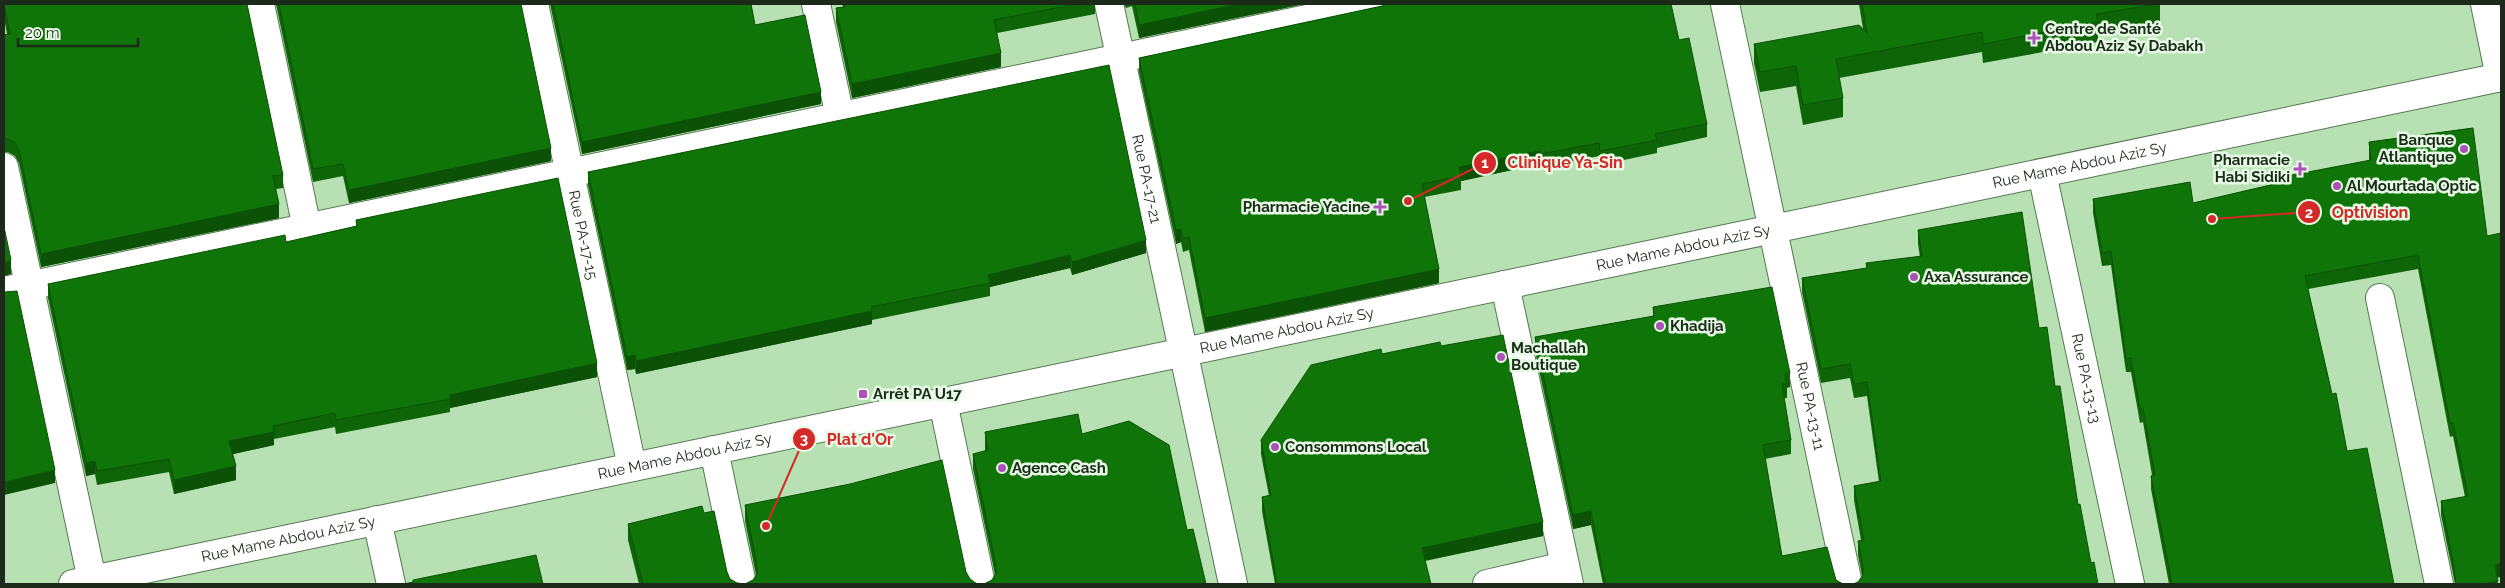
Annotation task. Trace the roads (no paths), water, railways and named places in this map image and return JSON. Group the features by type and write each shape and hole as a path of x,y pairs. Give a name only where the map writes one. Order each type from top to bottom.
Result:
{"street":[{"path":"260,4 308,228"},
{"name":"Rue PA-17-15","path":"534,4 632,467"},
{"path":"816,4 840,117"},
{"name":"Rue PA-17-21","path":"1110,4 1233,584"},
{"path":"16,289 1378,4"},
{"name":"Rue PA-13-11","path":"1725,4 1848,584"},
{"path":"2485,4 2501,77"},
{"name":"Rue Mame Abdou Aziz Sy","path":"82,582 2501,77"},
{"path":"4,167 16,289 82,582"},
{"name":"Rue PA-13-13","path":"2042,173 2130,584"},
{"path":"1488,584 1567,575 1505,286"},
{"path":"2380,298 2439,584"},
{"path":"943,402 981,584"},
{"path":"714,450 742,584"},
{"path":"377,520 391,584"}],"place":[{"name":"Centre de Santé Abdou Aziz Sy Dabakh","path":"2034,38"},
{"name":"Banque Atlantique","path":"2464,149"},
{"name":"Pharmacie Habi Sidiki","path":"2300,169"},
{"name":"Al Mourtada Optic","path":"2337,186"},
{"name":"Clinique Ya-Sin","path":"1408,201"},
{"name":"Pharmacie Yacine","path":"1380,207"},
{"name":"Optivision","path":"2212,219"},
{"name":"Axa Assurance","path":"1914,277"},
{"name":"Khadija","path":"1660,326"},
{"name":"Machallah Boutique","path":"1501,357"},
{"name":"Arrêt PA U17","path":"863,394"},
{"name":"Consommons Local","path":"1275,447"},
{"name":"Agence Cash","path":"1002,468"},
{"name":"Plat d'Or","path":"766,526"}]}
